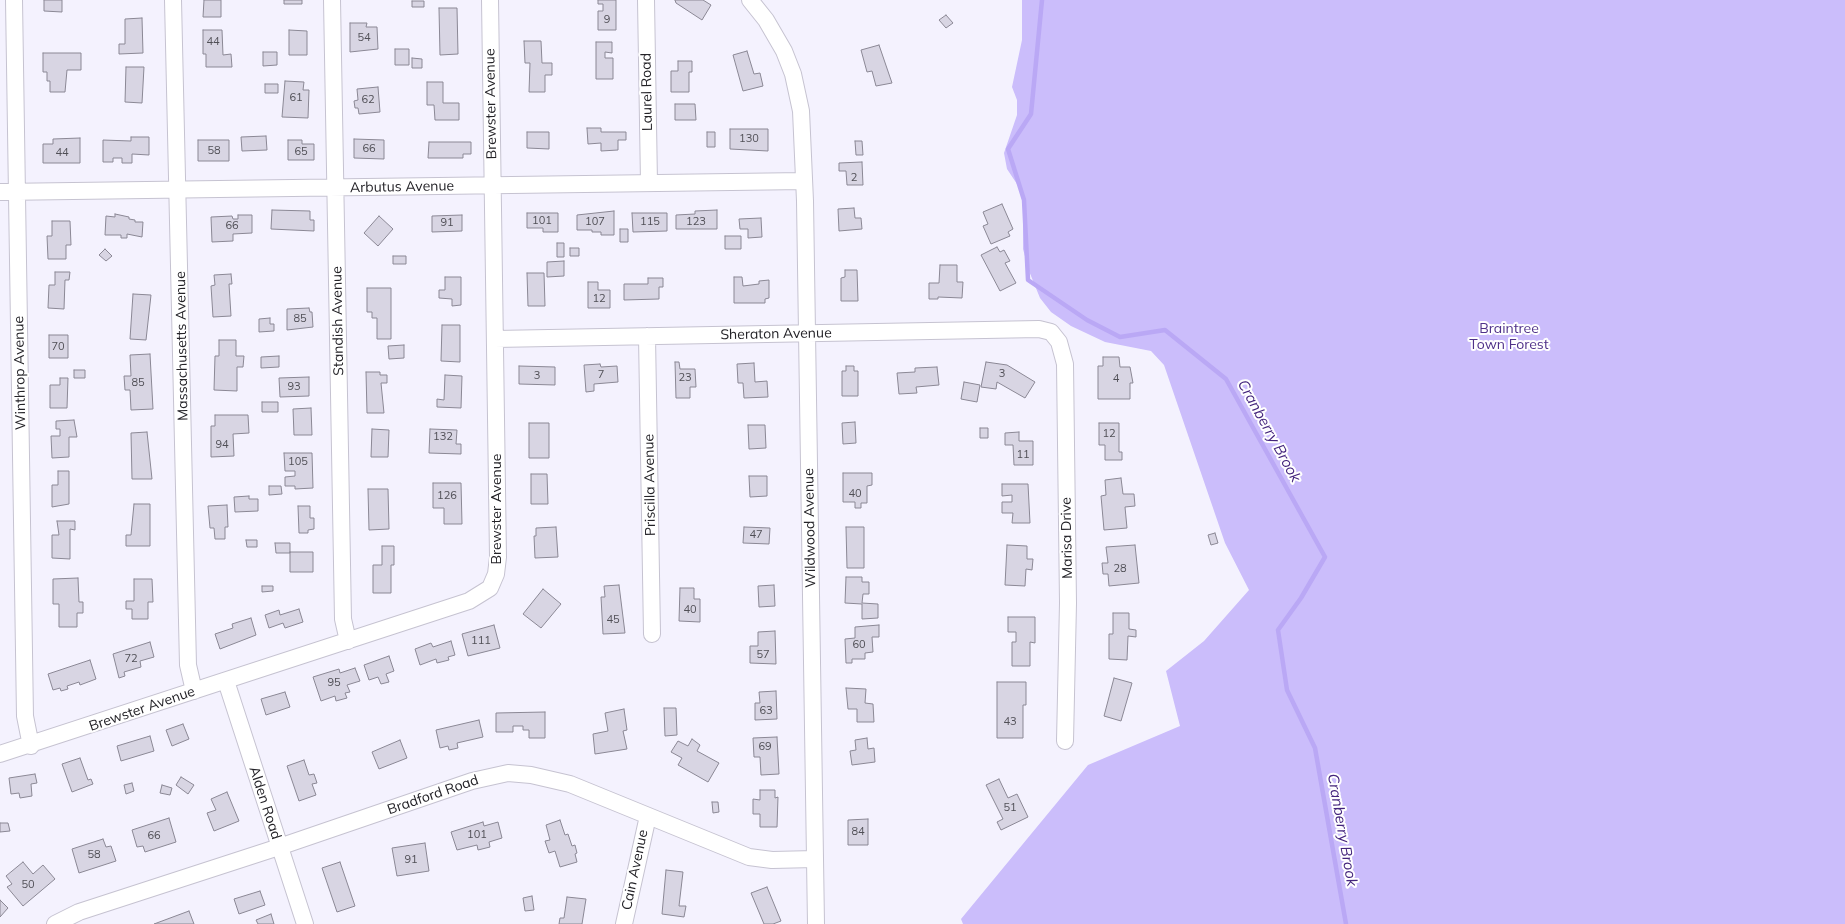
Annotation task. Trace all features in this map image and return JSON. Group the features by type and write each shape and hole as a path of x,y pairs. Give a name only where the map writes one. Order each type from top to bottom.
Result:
{"street":[{"name":"Winthrop Avenue","path":"14,0 25,716 31,746"},
{"name":"Massachusetts Avenue","path":"173,0 188,665 194,691"},
{"name":"Standish Avenue","path":"332,0 343,619 348,641"},
{"name":"Brewster Avenue","path":"0,754 31,746 469,601 484,593 493,581 498,557 490,0"},
{"name":"Laurel Road","path":"646,0 649,183"},
{"name":"Wildwood Avenue","path":"750,0 766,20 788,62 799,98 802,133 816,924"},
{"name":"Arbutus Avenue","path":"0,192 804,181"},
{"name":"Sheraton Avenue","path":"495,339 1039,329 1046,330 1056,336"},
{"name":"Priscilla Avenue","path":"647,336 652,634"},
{"name":"Marisa Drive","path":"1056,336 1062,349 1065,364 1068,603 1065,741"},
{"name":"Alden Road","path":"226,681 305,924"},
{"name":"Bradford Road","path":"55,924 78,912 279,847 472,781 508,773 557,780 749,857 772,860 814,859"},
{"name":"Cain Avenue","path":"624,924 648,816"}],"green space":[{"name":"Braintree Town Forest","path":"1022,0 1845,0 1845,924 963,924 961,919 1088,765 1180,726 1166,671 1204,641 1249,590 1225,543 1164,365 1151,351 1105,342 1071,326 1051,312 1040,298 1029,271 1023,249 1023,193 1007,169 1004,153 1017,115 1017,100 1012,87 1022,40"}],"building":[{"path":"44,0 62,0 62,12 44,11"},
{"path":"204,0 221,0 221,17 203,17"},
{"path":"284,0 302,0 302,4 284,4"},
{"path":"598,0 616,0 616,30 598,30 598,11 603,11 603,4 598,4"},
{"path":"675,0 703,0 711,5 702,20 676,3"},
{"path":"412,1 424,1 424,7 412,7"},
{"path":"439,8 457,8 458,54 440,55"},
{"path":"946,15 953,23 946,28 939,20"},
{"path":"142,18 143,53 119,54 119,44 125,44 125,19"},
{"path":"350,23 367,23 366,27 377,27 378,49 350,52"},
{"path":"203,30 222,30 223,55 231,54 232,67 206,67 206,54 203,54"},
{"path":"289,30 307,31 307,55 289,55"},
{"path":"524,41 541,41 542,63 552,63 552,75 545,75 545,92 529,92 530,63 525,63"},
{"path":"596,42 612,42 612,53 605,52 605,58 613,58 613,79 596,79"},
{"path":"879,45 892,83 876,86 872,71 867,72 861,50"},
{"path":"395,49 409,49 409,65 395,65"},
{"path":"747,51 754,74 760,73 763,86 743,91 733,55"},
{"path":"263,52 277,52 277,65 263,66"},
{"path":"43,53 81,53 81,70 67,70 65,92 50,92 50,81 47,81 47,72 43,72"},
{"path":"412,58 422,59 422,68 412,68"},
{"path":"678,61 692,61 692,72 689,72 689,92 671,92 671,71 678,71"},
{"path":"126,67 144,67 142,103 125,102"},
{"path":"285,81 304,82 303,90 309,90 308,118 282,117"},
{"path":"427,82 443,82 443,103 459,103 459,120 435,120 434,105 427,105"},
{"path":"265,84 278,84 278,93 265,93"},
{"path":"378,87 380,112 359,114 358,108 355,108 354,101 358,100 357,89"},
{"path":"675,104 695,104 696,120 675,120"},
{"path":"587,128 601,128 601,132 626,132 626,140 618,140 618,150 601,151 601,143 588,144"},
{"path":"730,129 768,129 768,151 730,149"},
{"path":"527,132 549,132 549,149 527,148"},
{"path":"707,132 715,132 715,147 707,147"},
{"path":"266,136 267,150 242,151 241,137"},
{"path":"131,137 149,137 149,155 132,154 132,163 122,163 122,158 113,158 113,162 103,162 103,140 131,141"},
{"path":"80,138 80,163 43,163 43,144 53,144 53,139"},
{"path":"354,139 384,140 384,159 354,158"},
{"path":"198,140 229,140 229,161 198,161"},
{"path":"288,140 302,140 302,144 314,144 314,160 288,160"},
{"path":"855,141 862,141 863,155 856,155"},
{"path":"429,142 471,142 471,154 463,154 463,158 428,158"},
{"path":"862,162 863,185 847,185 846,171 839,171 839,163"},
{"path":"1002,204 1013,229 1008,232 1010,236 991,244 983,226 988,224 983,212"},
{"path":"854,208 855,218 861,218 862,229 839,231 838,209"},
{"path":"272,210 310,211 310,220 314,220 314,231 271,229"},
{"path":"717,210 717,229 676,229 676,215 695,214 695,211"},
{"path":"614,211 614,235 601,235 601,232 592,232 592,230 577,230 577,215"},
{"path":"527,213 558,213 558,232 543,232 543,228 527,228"},
{"path":"632,213 667,213 667,231 633,232"},
{"path":"115,214 129,217 129,219 135,220 135,222 143,222 142,237 127,234 127,238 121,238 121,235 105,235 106,216 115,217"},
{"path":"238,215 252,215 252,233 233,234 233,241 212,242 211,217 232,216 233,219 238,219"},
{"path":"462,215 462,231 432,232 432,216"},
{"path":"379,216 393,229 378,246 364,233"},
{"path":"761,218 762,237 748,238 748,229 740,229 739,219"},
{"path":"52,221 70,221 71,245 66,245 66,259 48,259 47,236 52,236"},
{"path":"620,229 628,229 628,242 620,242"},
{"path":"725,236 741,236 741,249 725,249"},
{"path":"557,243 564,243 564,257 557,257"},
{"path":"997,247 1000,252 1004,250 1010,261 1005,263 1016,283 1000,291 981,255"},
{"path":"570,248 579,248 579,256 570,256"},
{"path":"105,249 112,256 106,261 99,255"},
{"path":"393,256 406,256 406,264 393,264"},
{"path":"564,261 564,276 547,277 547,262"},
{"path":"940,265 957,265 957,282 963,282 962,298 938,297 938,299 929,299 929,283 939,283"},
{"path":"845,270 857,270 858,301 841,301 841,278 845,277"},
{"path":"55,272 70,272 69,280 65,280 64,309 48,308 49,285 55,285"},
{"path":"527,273 544,273 545,306 528,306"},
{"path":"231,274 232,284 229,284 231,316 213,317 211,286 215,285 214,275"},
{"path":"445,277 461,277 461,305 452,306 452,299 439,298 439,290 445,290"},
{"path":"734,277 742,277 743,286 759,284 759,281 769,280 769,298 765,299 765,303 734,303"},
{"path":"648,278 663,278 663,287 659,287 659,299 624,300 624,284 648,284"},
{"path":"588,282 598,282 598,290 610,290 610,308 588,308"},
{"path":"367,288 391,288 391,339 377,339 377,318 372,318 372,312 367,312"},
{"path":"133,294 151,295 146,340 130,339"},
{"path":"309,308 310,312 312,312 313,327 287,330 287,309"},
{"path":"270,318 270,324 274,324 274,331 259,332 259,319"},
{"path":"442,325 460,325 460,362 441,361"},
{"path":"49,335 68,335 68,358 49,358"},
{"path":"219,340 236,340 236,356 244,356 243,367 237,367 237,391 214,390 215,356 219,356"},
{"path":"404,345 404,358 389,359 388,346"},
{"path":"150,354 153,409 131,410 130,390 125,390 124,376 131,376 130,355"},
{"path":"279,356 279,367 261,368 261,357"},
{"path":"1103,357 1119,357 1120,367 1130,367 1133,383 1130,383 1130,399 1098,399 1098,366 1103,366"},
{"path":"675,362 679,362 680,369 695,369 696,387 690,387 690,398 676,398"},
{"path":"986,362 1007,365 1035,382 1025,398 997,382 996,389 981,387"},
{"path":"754,363 755,382 767,381 768,397 744,398 743,383 738,383 737,364"},
{"path":"600,364 601,367 617,366 618,382 594,384 594,391 586,392 584,365"},
{"path":"519,366 555,367 555,385 519,384"},
{"path":"846,366 854,366 854,371 858,371 858,396 842,396 842,371 846,371"},
{"path":"937,367 939,385 916,387 917,393 899,394 897,373 915,372 915,368"},
{"path":"74,370 85,370 85,378 74,378"},
{"path":"366,372 380,372 380,375 387,375 387,383 381,383 384,413 367,413"},
{"path":"445,375 462,376 461,408 437,407 437,399 444,400"},
{"path":"309,377 309,396 280,397 279,378"},
{"path":"60,378 68,378 67,408 50,408 50,385 60,385"},
{"path":"964,382 980,385 977,402 961,399"},
{"path":"262,402 278,402 278,412 262,412"},
{"path":"311,408 312,435 294,435 293,409"},
{"path":"215,415 248,415 249,433 233,434 234,456 211,457 211,426 215,426"},
{"path":"74,420 77,437 69,437 69,457 52,458 51,436 60,436 60,429 56,429 56,421"},
{"path":"855,422 856,443 843,444 842,423"},
{"path":"529,423 549,423 549,458 529,458"},
{"path":"1099,423 1119,423 1119,452 1122,452 1122,460 1105,460 1105,445 1099,445"},
{"path":"748,425 765,425 766,448 749,449"},
{"path":"980,428 988,428 988,438 980,438"},
{"path":"372,429 389,430 388,457 371,457"},
{"path":"430,429 457,430 456,444 461,444 461,454 429,453"},
{"path":"147,432 152,479 132,479 131,433"},
{"path":"1019,432 1019,441 1033,441 1033,465 1014,465 1013,445 1005,445 1005,433"},
{"path":"284,453 312,453 313,488 295,489 295,486 285,486 285,477 295,476 295,471 285,471"},
{"path":"58,471 69,471 69,504 52,507 52,485 58,485"},
{"path":"843,473 872,473 872,485 867,486 867,503 861,503 861,508 855,508 855,502 843,502"},
{"path":"531,474 547,474 548,504 531,504"},
{"path":"749,476 767,476 767,496 750,497"},
{"path":"1121,478 1123,494 1134,494 1135,506 1125,507 1127,528 1104,530 1101,496 1106,495 1105,480"},
{"path":"433,483 461,483 462,524 444,524 444,508 433,508"},
{"path":"1002,484 1028,484 1030,523 1012,523 1013,513 1002,513 1002,502 1012,502 1012,495 1002,496"},
{"path":"269,486 281,486 282,494 269,495"},
{"path":"368,489 388,489 389,529 369,530"},
{"path":"249,496 249,499 258,499 258,511 235,512 234,497"},
{"path":"134,504 150,504 150,546 126,546 126,535 131,535"},
{"path":"227,505 228,527 225,527 225,539 215,539 214,528 210,528 208,506"},
{"path":"298,506 310,506 310,518 314,518 314,529 308,530 308,533 299,533"},
{"path":"57,521 75,521 75,530 70,529 70,559 52,558 52,535 59,535"},
{"path":"556,527 558,557 535,558 534,536 536,536 536,528"},
{"path":"744,527 770,528 769,544 743,543"},
{"path":"846,527 864,527 864,568 847,568"},
{"path":"1215,533 1218,543 1211,545 1208,535"},
{"path":"246,540 257,540 257,547 247,547"},
{"path":"275,543 290,543 290,553 276,553"},
{"path":"1007,545 1027,546 1027,559 1033,559 1032,570 1026,569 1025,586 1005,585"},
{"path":"1135,545 1139,583 1109,586 1108,574 1103,574 1102,563 1108,563 1106,547"},
{"path":"382,546 394,546 394,565 391,565 391,593 373,593 373,565 382,565"},
{"path":"290,552 313,552 313,572 290,572"},
{"path":"846,577 862,577 862,582 869,582 869,594 863,594 862,603 878,604 878,618 862,619 862,604 845,603"},
{"path":"78,578 79,602 83,602 83,613 77,613 77,627 59,627 59,604 53,604 53,579"},
{"path":"134,579 152,579 153,602 148,602 148,619 132,619 132,609 126,609 126,601 134,601"},
{"path":"619,585 625,633 603,634 601,597 605,597 604,586"},
{"path":"774,585 775,606 759,607 758,586"},
{"path":"262,586 273,586 273,591 262,592"},
{"path":"680,588 694,588 694,599 700,599 700,622 679,621"},
{"path":"543,589 561,604 541,628 523,614"},
{"path":"299,609 303,622 285,628 283,623 269,628 265,615 279,610 280,615"},
{"path":"1113,613 1129,613 1129,629 1136,630 1136,637 1128,636 1127,660 1109,659 1109,634 1113,634"},
{"path":"1008,617 1035,617 1035,643 1030,642 1030,666 1012,666 1012,642 1016,642 1016,632 1008,632"},
{"path":"251,618 256,635 220,649 215,634 233,628 232,624"},
{"path":"494,625 500,648 468,656 462,634"},
{"path":"879,625 879,637 872,637 873,652 865,653 865,659 852,659 852,663 846,663 845,639 855,638 855,627"},
{"path":"775,631 776,664 750,663 750,646 758,646 758,632"},
{"path":"451,641 455,655 448,657 449,660 437,663 436,659 420,665 415,649 431,643 433,647"},
{"path":"150,642 154,657 140,661 141,667 124,672 125,676 119,678 113,654"},
{"path":"389,656 394,671 386,674 389,682 381,684 378,677 369,680 364,665"},
{"path":"90,660 96,679 80,685 79,682 67,686 68,689 61,691 60,688 53,690 48,674"},
{"path":"355,668 360,681 347,685 350,692 345,693 347,698 336,701 335,696 321,701 313,677 339,669 340,673"},
{"path":"1114,678 1132,683 1121,721 1104,716"},
{"path":"997,682 1026,682 1026,705 1023,705 1023,738 997,738"},
{"path":"846,688 866,689 865,703 873,704 874,722 857,722 857,709 848,709"},
{"path":"776,691 777,719 755,720 755,703 760,703 759,692"},
{"path":"285,692 290,707 266,715 261,699"},
{"path":"664,708 676,708 677,735 665,736"},
{"path":"624,709 627,730 623,731 627,749 595,754 593,734 608,731 605,713"},
{"path":"545,712 545,738 529,738 529,730 523,730 523,726 513,726 513,732 496,732 496,713"},
{"path":"479,720 483,737 457,743 458,748 449,750 448,746 440,748 436,730"},
{"path":"183,724 189,739 172,746 166,730"},
{"path":"150,736 154,751 121,761 117,746"},
{"path":"777,737 779,774 761,775 760,757 754,757 753,738"},
{"path":"867,738 868,749 874,748 875,762 852,765 850,751 856,750 855,740"},
{"path":"692,739 700,745 697,751 719,763 708,782 678,765 682,758 671,752 678,741 688,746"},
{"path":"400,740 407,758 379,769 372,752"},
{"path":"80,758 88,780 91,779 93,784 72,792 62,764"},
{"path":"304,760 309,775 314,774 317,783 312,784 316,795 299,801 287,766"},
{"path":"35,774 37,783 31,784 32,796 20,798 19,793 11,794 9,778"},
{"path":"181,777 194,785 188,794 176,785"},
{"path":"999,779 1008,798 1017,794 1028,817 1001,830 997,822 1003,819 986,785"},
{"path":"132,783 134,791 126,794 124,785"},
{"path":"162,785 172,788 170,795 160,793"},
{"path":"760,790 775,790 775,798 778,797 777,827 760,827 760,814 753,814 753,799 760,800"},
{"path":"227,792 239,821 214,831 207,813 216,810 211,799"},
{"path":"712,802 718,802 719,812 713,813"},
{"path":"169,818 176,842 145,852 143,846 137,847 132,830"},
{"path":"868,819 868,845 848,845 848,820"},
{"path":"560,820 565,835 568,834 572,846 575,845 577,862 560,867 555,851 549,853 545,841 550,840 546,825"},
{"path":"483,822 484,826 498,822 502,838 489,842 490,847 478,850 477,845 457,850 451,832"},
{"path":"0,823 8,823 10,831 0,832"},
{"path":"103,839 106,847 111,846 116,861 79,873 72,849"},
{"path":"425,843 429,871 397,876 392,848"},
{"path":"23,862 33,874 43,865 55,879 23,906 7,887 12,884 6,876"},
{"path":"340,862 355,906 337,912 322,868"},
{"path":"666,870 683,872 679,906 686,906 684,917 662,914"},
{"path":"767,887 781,921 773,924 764,924 751,893"},
{"path":"260,891 265,905 239,914 234,899"},
{"path":"532,896 534,910 525,911 523,898"},
{"path":"567,897 586,899 582,924 559,924 560,918 564,918"},
{"path":"0,900 8,908 0,917"},
{"path":"189,911 194,924 154,924"},
{"path":"271,914 274,924 258,924 256,920"}],"waterway":[{"name":"Cranberry Brook","path":"1042,0 1031,114 1008,149 1024,200 1028,280 1087,320 1120,337 1165,330 1226,379 1325,557 1301,598 1278,630 1287,690 1315,748 1346,924"}]}
